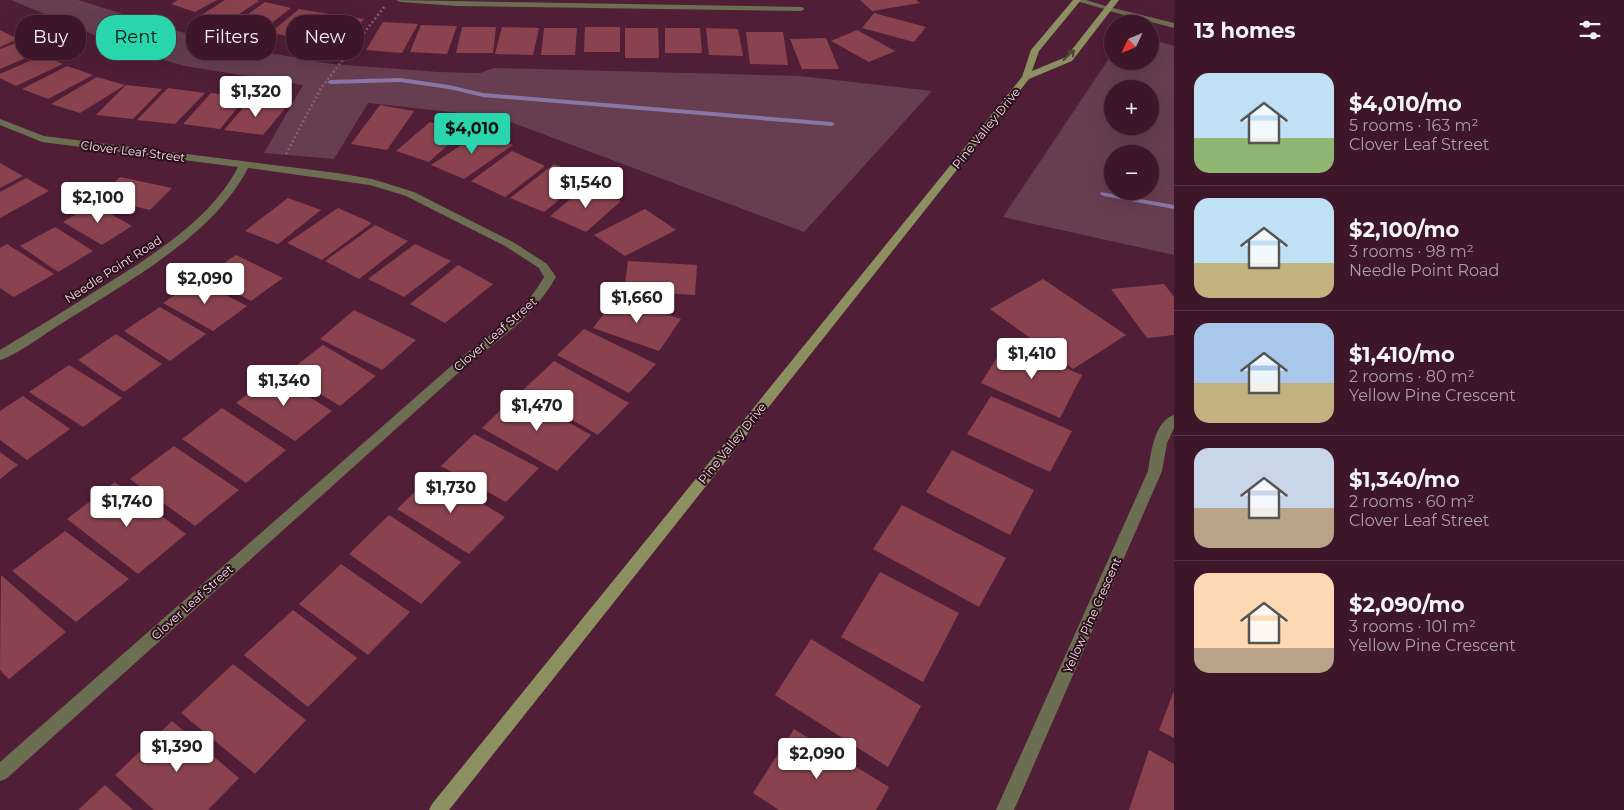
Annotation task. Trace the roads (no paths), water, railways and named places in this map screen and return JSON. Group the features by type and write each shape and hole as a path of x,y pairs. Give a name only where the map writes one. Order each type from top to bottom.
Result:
{"main road":[{"name":"Pine Valley Drive","path":"438,810 1026,77 1035,50 1077,0"},
{"name":"Pine Valley Drive","path":"1026,77 1068,59 1115,0"}],"street":[{"path":"400,0 458,4 574,3 801,9"},
{"path":"1077,0 1174,26"},
{"name":"Clover Leaf Street","path":"0,122 42,139 372,182 410,194 508,244 544,266 550,277 544,290 523,313 462,363 0,773"},
{"name":"Needle Point Road","path":"0,356 162,255 214,208 235,183 244,165"},
{"name":"Yellow Pine Crescent","path":"1005,810 1155,471 1162,439 1174,420"}],"waterway":[{"path":"330,82 400,80 449,87 483,95 832,124"},
{"path":"1136,200 1174,207"}]}
